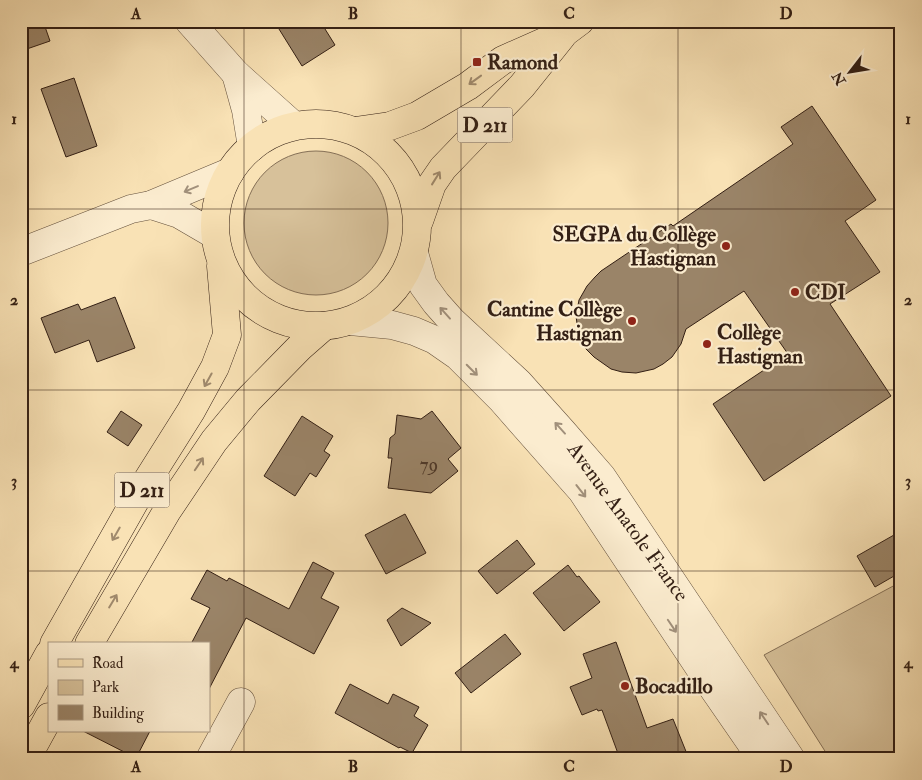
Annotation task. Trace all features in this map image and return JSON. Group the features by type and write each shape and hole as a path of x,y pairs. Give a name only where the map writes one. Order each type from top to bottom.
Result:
{"main road":[{"name":"D 211","path":"355,131 390,126 417,116 468,86 503,60 572,27"},
{"name":"D 211","path":"418,224 432,184 443,168 522,86 572,27"},
{"path":"318,123 343,126 355,131 381,146 400,168 414,194 418,224 414,253 400,283 378,306 337,324 291,324 261,310 236,288 217,247 215,205 225,179 243,153 269,134 293,125 318,123"},
{"name":"D 211","path":"55,642 140,492 191,411 215,367 227,335 217,247"},
{"name":"D 211","path":"90,642 166,511 214,441 248,400 300,347 337,324"},
{"path":"21,705 48,656"},
{"path":"26,759 48,719"}],"street":[{"path":"189,21 236,74 293,125"},
{"path":"236,74 246,110 252,147"},
{"path":"21,252 131,209 151,205 230,172"},
{"path":"151,205 179,214 217,247"},
{"name":"Avenue Anatole France","path":"414,253 424,285 436,303 452,321 519,383 602,478 791,759"},
{"name":"Avenue Anatole France","path":"337,324 392,325 414,331 435,340 458,356 501,399 582,491 762,759"},
{"path":"210,759 241,702"}],"green space":[{"path":"316,151 343,157 356,163 367,172 376,183 382,196 388,223 382,250 376,263 367,274 356,283 343,289 316,295 289,289 276,283 265,274 256,263 250,250 244,223 250,196 256,183 265,172 276,163 289,157"},
{"path":"897,584 901,589 901,759 830,759 764,655"}],"building":[{"path":"21,21 43,21 50,41 21,51"},
{"path":"274,21 320,21 335,45 302,66"},
{"path":"74,78 97,146 66,157 41,89"},
{"path":"812,106 876,200 845,221 880,272 830,304 891,396 764,481 713,404 788,354 744,291 686,329 681,344 672,357 663,364 654,369 636,373 611,369 594,357 581,341 576,316 579,300 587,286 601,271 671,224 673,226 793,144 781,127"},
{"path":"115,297 135,348 97,362 89,340 55,353 41,318 78,304 81,310"},
{"path":"121,411 142,425 128,446 107,432"},
{"path":"432,411 461,448 448,459 458,471 431,493 388,488 392,458 388,458 390,438 395,434 397,415 421,419"},
{"path":"302,416 333,436 324,451 330,455 316,477 310,473 295,496 264,476"},
{"path":"405,514 426,553 386,574 365,535"},
{"path":"901,531 901,572 875,587 857,556"},
{"path":"517,540 535,564 497,594 478,571"},
{"path":"313,562 334,573 321,598 339,607 314,654 246,618 210,687 210,642 192,642 210,608 191,599 207,570 227,581 229,578 289,609"},
{"path":"568,565 600,602 564,631 533,593"},
{"path":"402,608 431,623 401,646 387,620"},
{"path":"505,634 521,654 471,693 455,673"},
{"path":"616,642 647,728 673,719 689,759 620,759 602,710 598,711 597,709 582,715 570,687 592,678 583,654"},
{"path":"350,684 388,704 393,694 419,707 414,716 428,725 412,753 399,748 335,713"},
{"path":"85,732 149,732 136,758"}],"place":[{"name":"Ramond","path":"477,62"},
{"name":"SEGPA du Collège Hastignan","path":"726,246"},
{"name":"CDI","path":"795,292"},
{"name":"Cantine Collège Hastignan","path":"632,321"},
{"name":"Collège Hastignan","path":"707,344"},
{"name":"Bocadillo","path":"625,686"}]}
